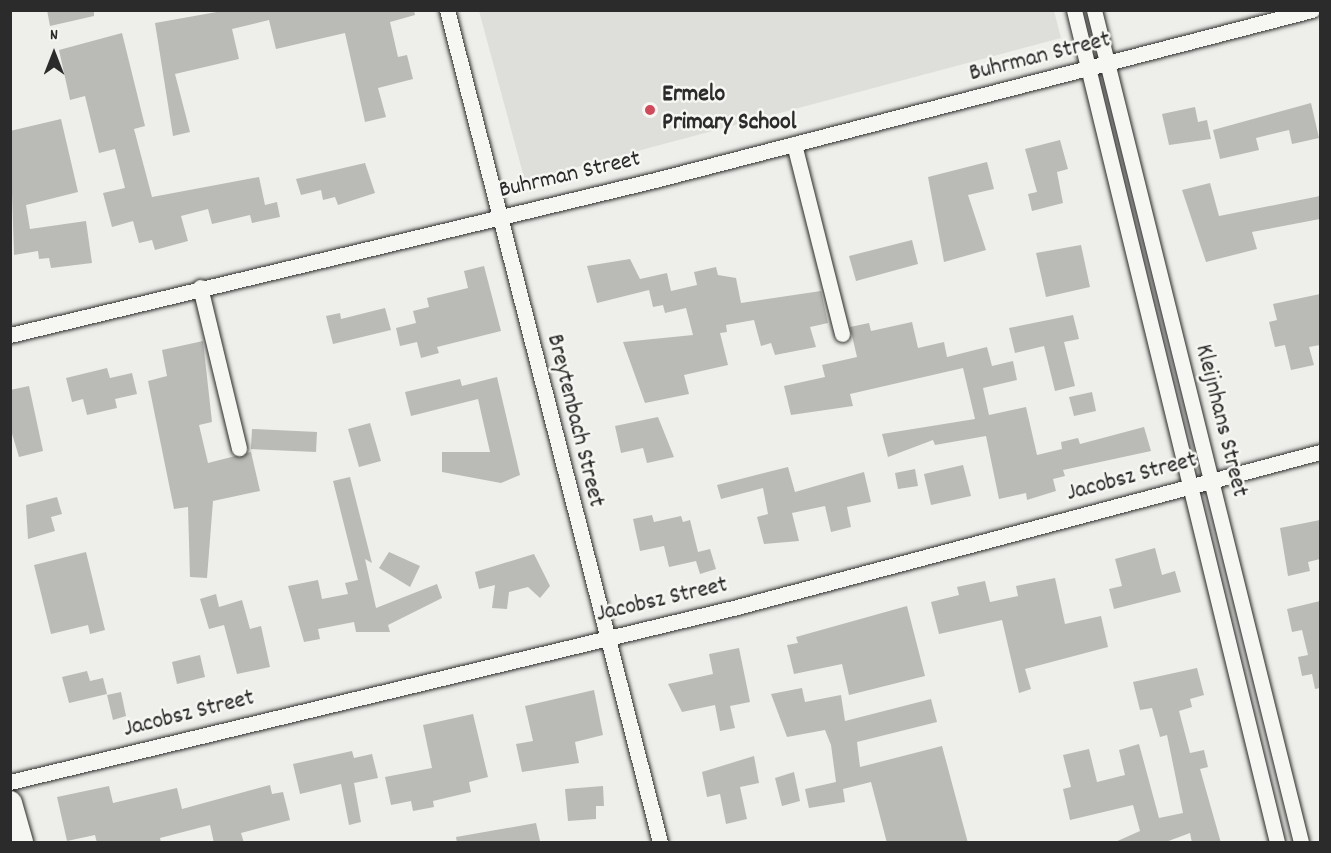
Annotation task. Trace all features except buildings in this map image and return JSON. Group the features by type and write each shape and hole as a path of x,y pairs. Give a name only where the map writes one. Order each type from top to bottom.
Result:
{"highway":[{"path":"10,803 21,843"}],"street":[{"name":"Breytenbach Street","path":"447,10 660,843"},
{"name":"Kleijnhans Street","path":"1074,10 1090,68 1277,843"},
{"name":"Kleijnhans Street","path":"1094,10 1301,843"},
{"name":"Buhrman Street","path":"10,335 794,144 1312,10"},
{"path":"794,144 843,334"},
{"path":"200,287 239,448"},
{"name":"Jacobsz Street","path":"10,782 606,637 1320,452"}],"shaded area":[{"name":"Ermelo Primary School","path":"479,11 1054,11 1061,38 525,181"}],"place":[{"name":"Ermelo Primary School","path":"650,110"}]}
